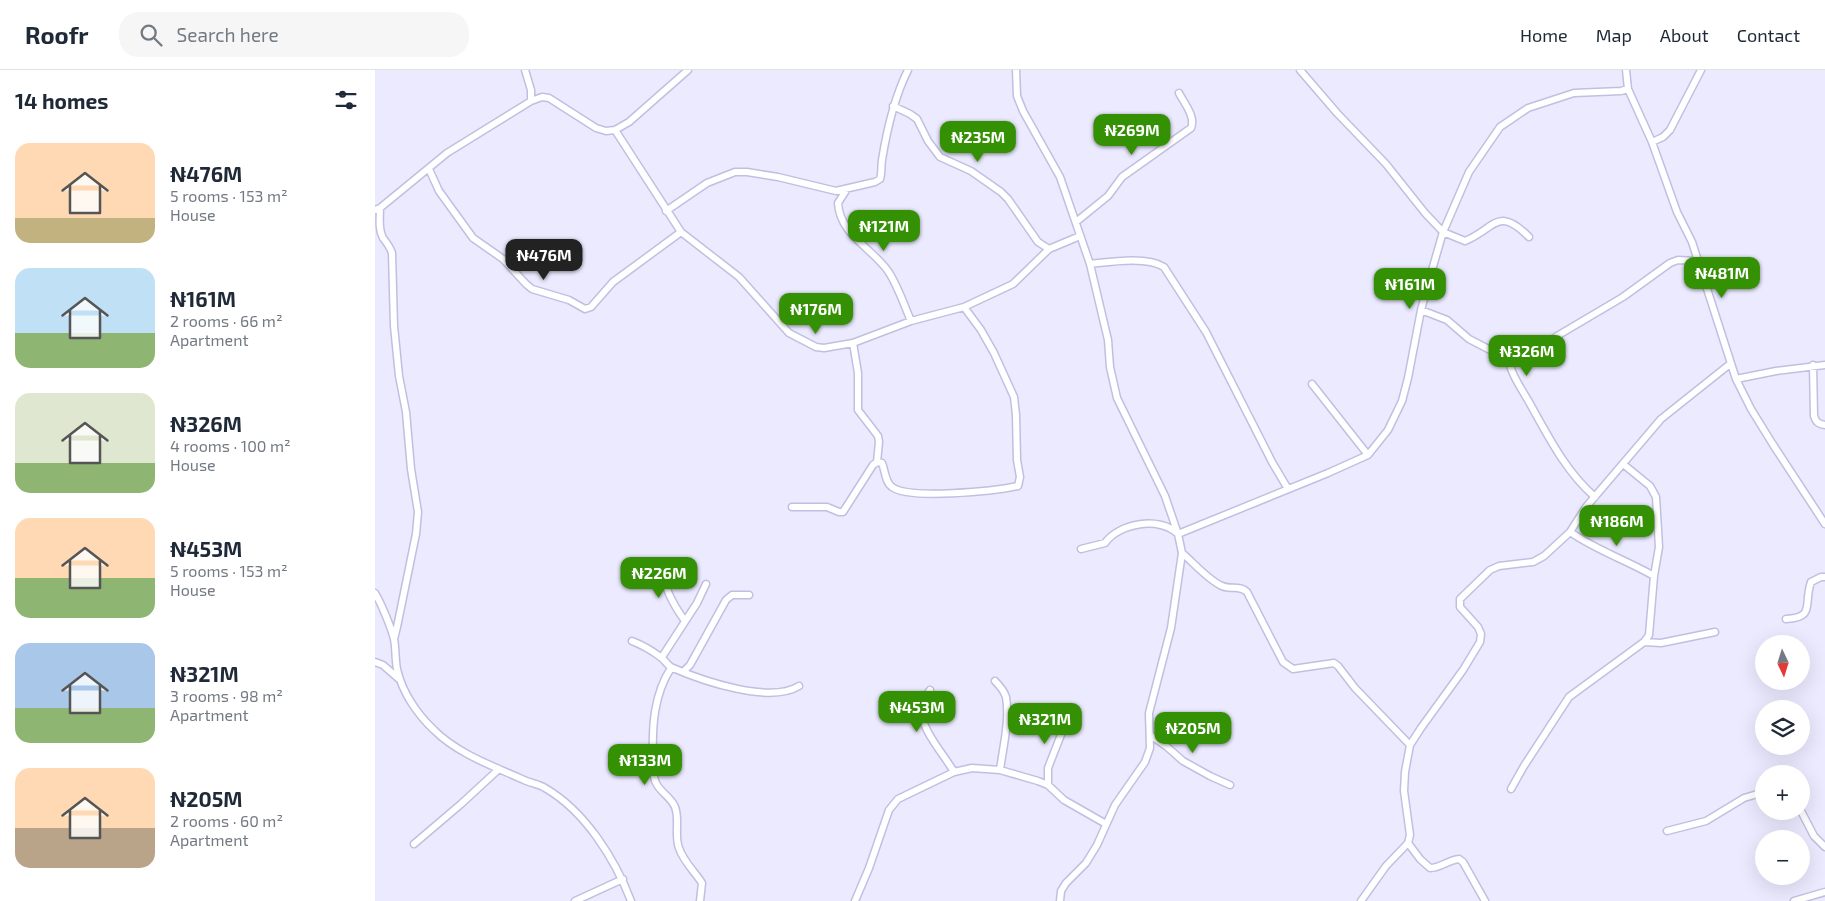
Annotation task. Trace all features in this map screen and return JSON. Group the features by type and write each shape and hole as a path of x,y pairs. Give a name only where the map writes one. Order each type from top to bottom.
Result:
{"street":[{"path":"525,70 531,90 531,101"},
{"path":"393,639 416,534 418,512 411,469 406,412 399,376 394,326 391,253 390,246 383,237 380,228 377,209 447,153 478,132 531,101 542,97 549,98 597,128 606,131 615,130 629,122 688,70"},
{"path":"1016,70 1017,96 1023,111 1060,177 1090,264 1108,340 1110,367 1117,398 1165,496 1178,534 1182,553 1171,628 1149,713 1151,748 1145,762 1123,794 1106,824 1097,845 1086,862 1066,882 1061,891 1060,901"},
{"path":"1300,70 1337,113 1386,164 1425,213 1443,232 1465,241 1489,226 1502,221 1511,221 1529,237"},
{"path":"1625,70 1628,89 1652,142 1677,212 1692,242 1736,379 1751,409 1825,524"},
{"path":"1652,142 1663,137 1670,130 1701,70"},
{"path":"666,211 707,183 735,172 778,177 836,190 875,182 880,179 893,106 906,71"},
{"path":"1178,534 1288,490 1368,455 1388,430 1402,401 1421,310 1443,232 1469,172 1500,128 1528,108 1552,99 1573,93 1628,89"},
{"path":"1076,222 1108,196 1122,177 1191,128 1193,124 1192,118 1179,93"},
{"path":"893,106 917,119 928,142 940,157 971,171 1001,192 1038,242 1049,249"},
{"path":"615,130 681,232 739,277 789,333 816,347 823,348 853,343 911,321 964,307 1013,284 1049,249 1080,236"},
{"path":"429,169 439,191 473,238 503,259 532,288 569,300 585,309 591,307 613,282 681,232"},
{"path":"849,187 838,203 843,222 847,230 888,271 911,321"},
{"path":"1421,310 1447,320 1474,342 1508,358 1518,357 1540,349 1557,336 1623,297 1670,263 1677,260 1697,260"},
{"path":"1090,264 1118,261 1147,262 1157,263 1164,267 1206,332 1288,490"},
{"path":"877,462 881,463 884,467 888,484 902,491 941,494 1003,489 1017,486 1019,483 1021,477 1017,460 1014,397 994,353 981,330 964,307"},
{"path":"792,507 827,507 843,512 873,465 877,462 878,436 858,410 858,372 853,343"},
{"path":"1508,358 1514,375 1558,451 1582,486 1595,497"},
{"path":"1361,901 1386,866 1408,843 1410,835 1404,791 1410,745 1463,670 1480,642 1481,634 1479,627 1460,608 1460,599 1490,570 1499,566 1533,562 1544,556 1570,532 1595,497 1661,419 1730,364"},
{"path":"1813,365 1815,421 1825,425"},
{"path":"1736,379 1776,370 1825,365"},
{"path":"1312,384 1368,455"},
{"path":"1511,790 1524,766 1569,697 1644,642 1649,634 1654,576 1659,547 1656,497 1650,486 1623,464"},
{"path":"1081,549 1105,543 1108,538 1121,530 1135,525 1164,526 1172,528 1178,534"},
{"path":"1570,532 1593,547 1654,576"},
{"path":"1182,553 1222,586 1243,589 1247,592 1283,662 1289,667 1301,668 1334,663 1339,666 1355,688 1410,745"},
{"path":"661,565 665,588 672,603 685,621"},
{"path":"1786,619 1800,618 1805,614 1811,582 1825,577"},
{"path":"662,657 697,603 706,584"},
{"path":"375,593 393,639 400,680 408,698 434,731 455,747 499,769 545,788 569,807 596,836 623,879 631,901"},
{"path":"683,672 690,664 726,600 732,595 749,595"},
{"path":"1644,642 1661,643 1715,632"},
{"path":"632,641 662,657 671,668 737,690 777,693 791,692 799,686"},
{"path":"375,662 383,665 400,680"},
{"path":"671,668 664,679 653,725 653,773 656,783 674,805 677,816 679,848 683,858 702,884 700,901"},
{"path":"995,681 1002,688 1006,697 1006,717 1000,770"},
{"path":"930,690 922,703 921,710 924,724 954,772"},
{"path":"1048,785 1048,768 1071,709"},
{"path":"1150,735 1183,761 1230,785"},
{"path":"855,901 869,868 889,810 898,799 954,772 972,768 1000,770 1038,781 1048,785 1064,800 1106,824"},
{"path":"414,844 499,769"},
{"path":"1667,831 1706,821 1744,798 1755,795"},
{"path":"1806,820 1814,836 1825,847"},
{"path":"1408,843 1420,859 1430,868 1436,868 1459,859 1463,862 1485,901"},
{"path":"575,901 623,879"},
{"path":"1794,901 1825,892"}]}
